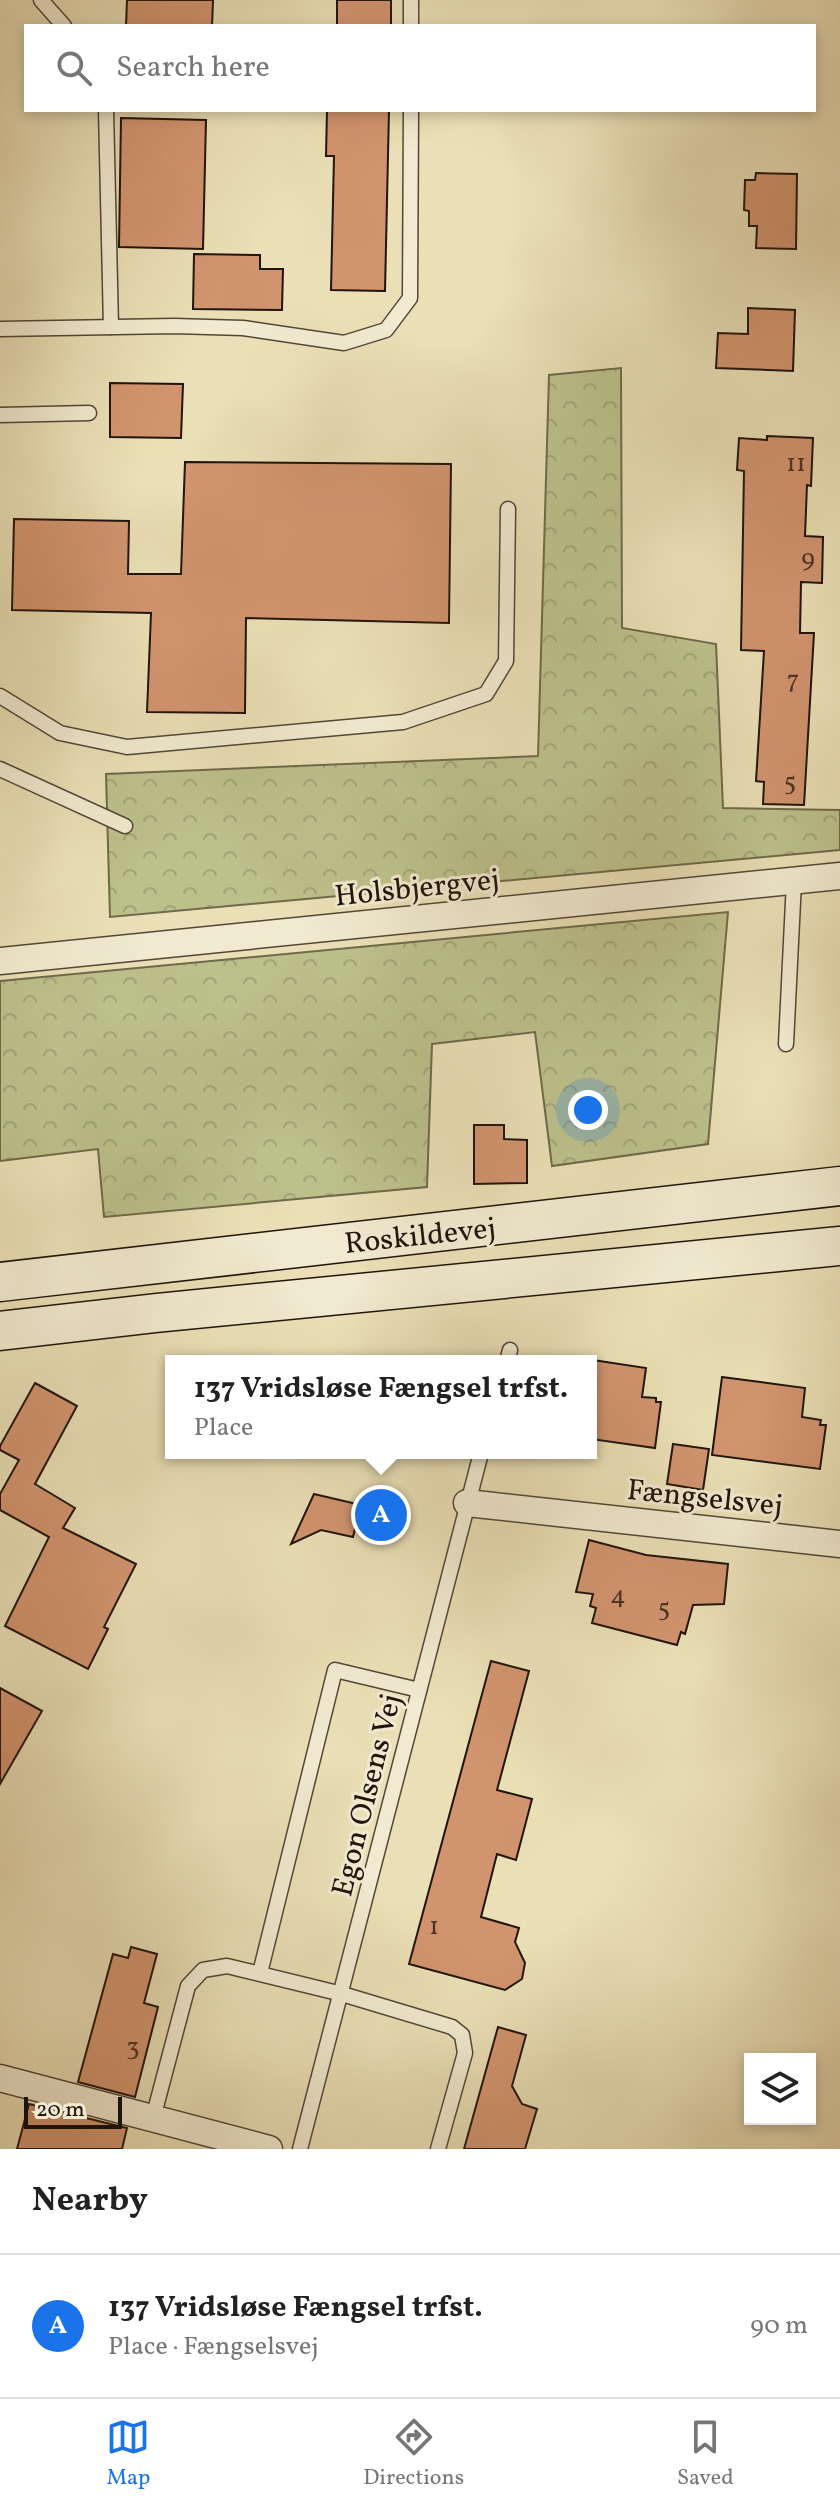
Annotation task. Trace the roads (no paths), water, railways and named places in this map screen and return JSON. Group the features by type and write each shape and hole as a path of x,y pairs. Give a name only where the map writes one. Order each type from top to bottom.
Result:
{"main road":[{"name":"Roskildevej","path":"0,1282 840,1186"},
{"name":"Roskildevej","path":"0,1331 171,1311 840,1246"}],"street":[{"name":"Holsbjergvej","path":"0,961 840,876"},
{"name":"Fængselsvej","path":"467,1503 840,1544"},
{"path":"0,2078 269,2149"}],"lane":[{"path":"41,0 62,24"},
{"path":"411,0 411,24"},
{"path":"106,112 111,327"},
{"path":"0,329 243,328 344,343 386,330 410,298 411,112"},
{"path":"0,415 89,413"},
{"path":"0,696 60,733 127,747 403,722 486,694 506,661 508,509"},
{"path":"0,769 125,826"},
{"path":"786,1044 794,881"},
{"name":"Egon Olsens Vej","path":"300,2149 479,1459"},
{"path":"260,1973 335,1670 419,1690"},
{"path":"153,2118 188,1986 203,1970 227,1966 342,1994 452,2027 462,2035 465,2053 438,2149"}],"place":[{"name":"137 Vridsløse Fængsel trfst.","path":"381,1515"}]}
